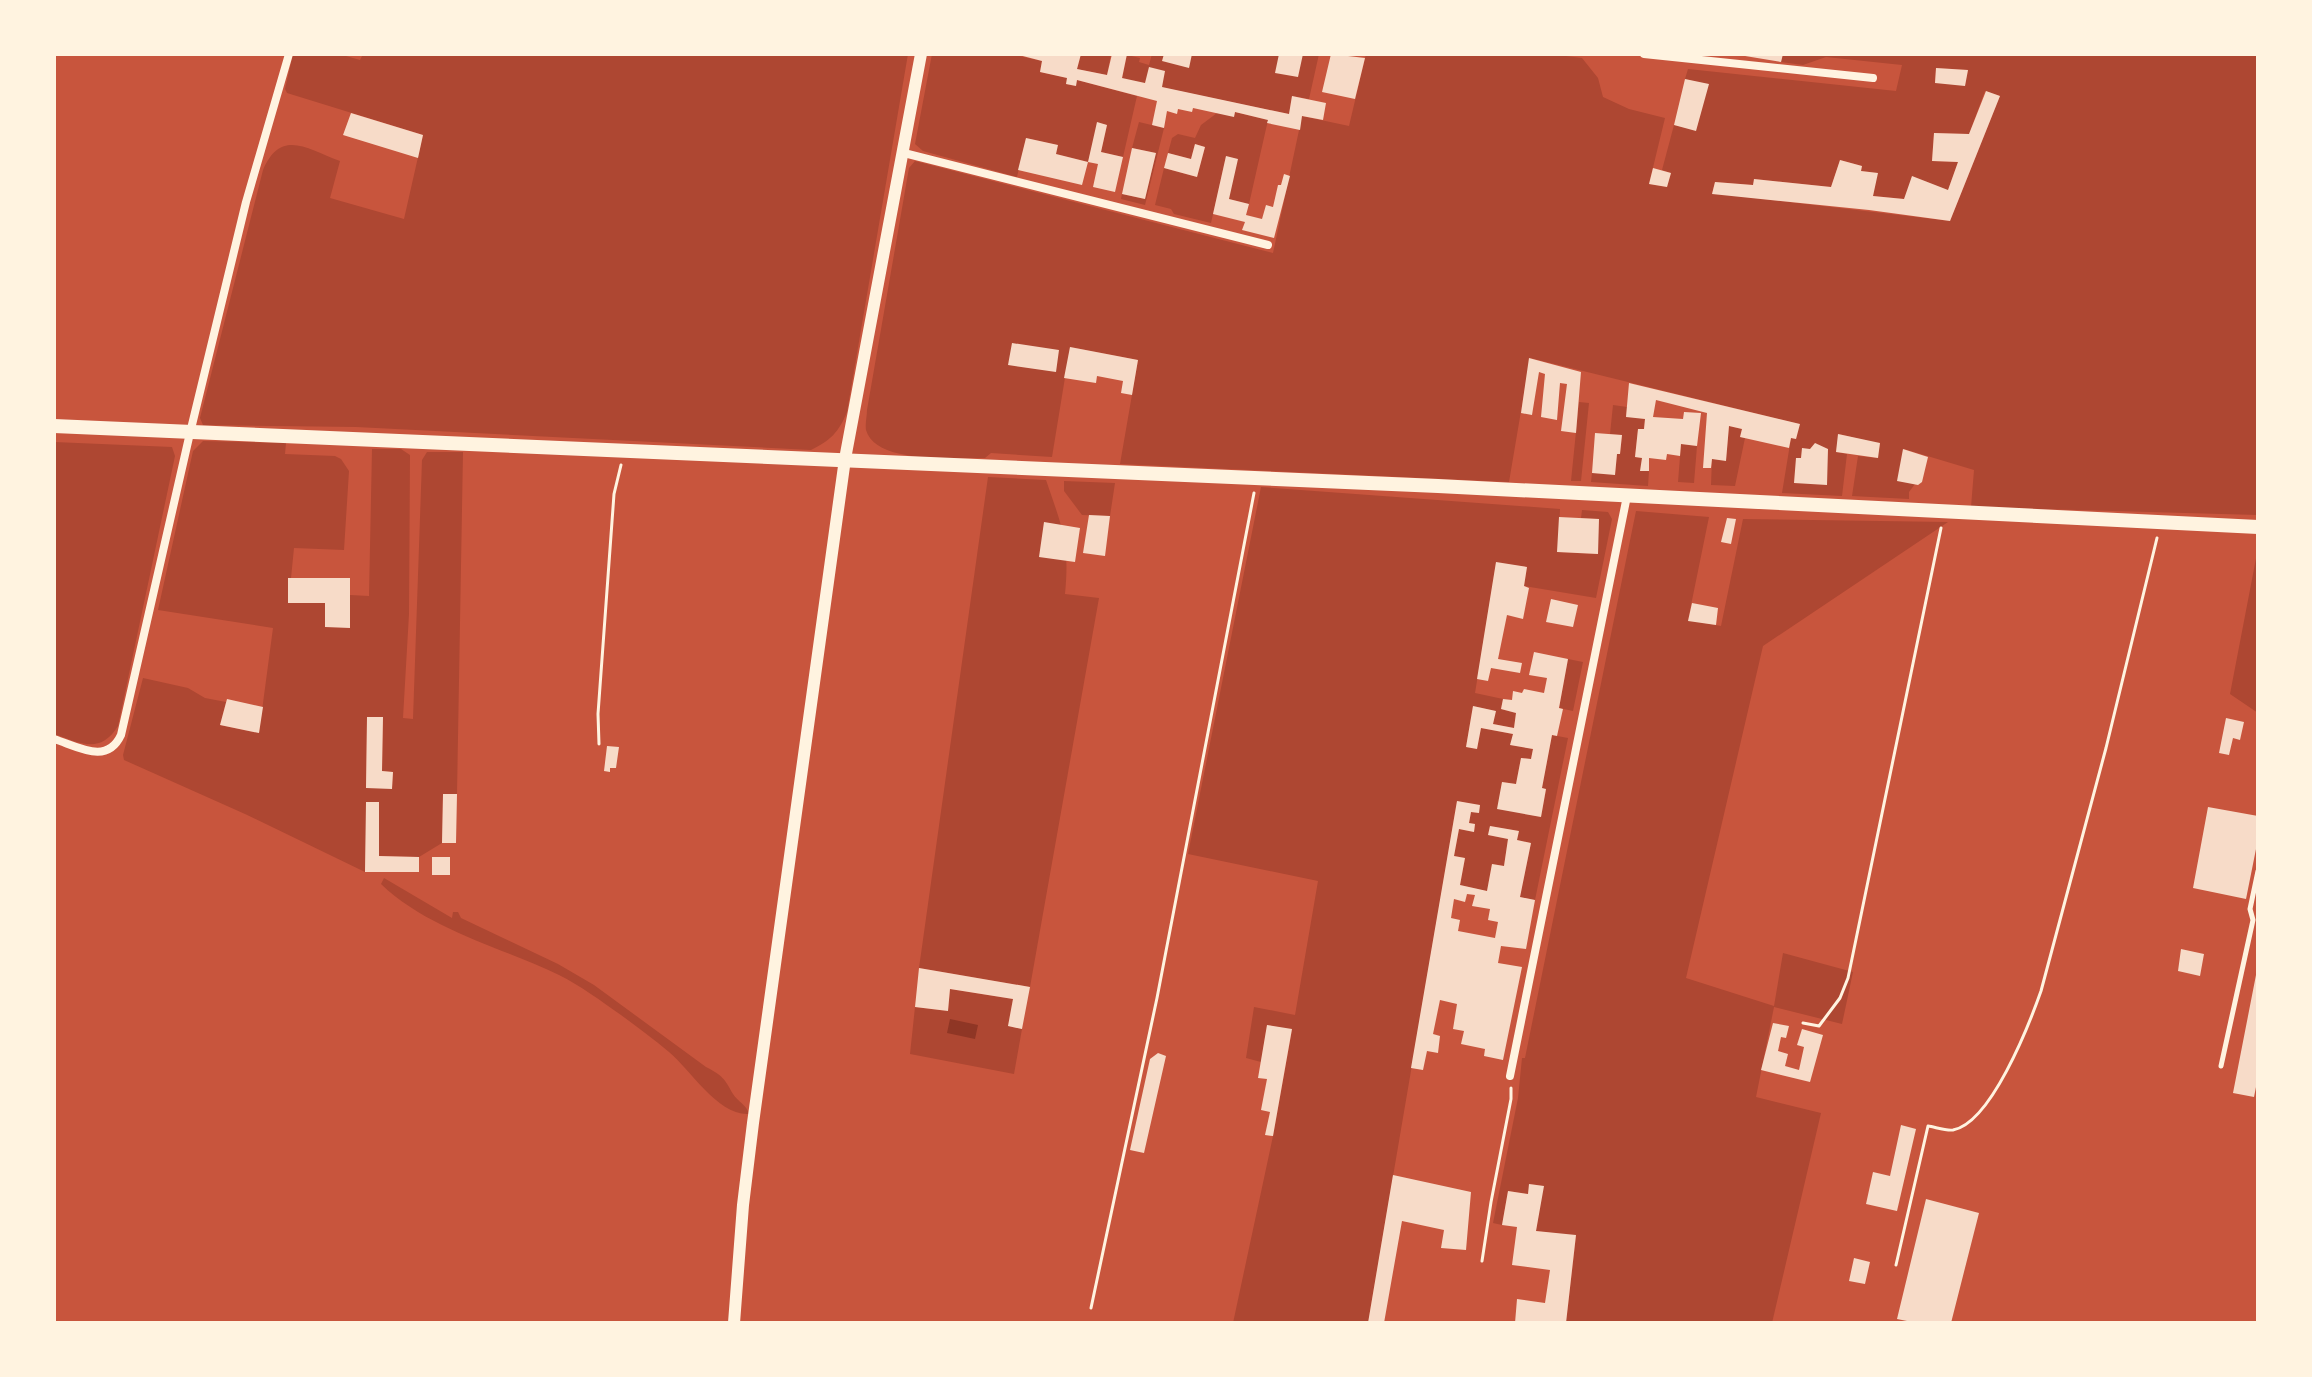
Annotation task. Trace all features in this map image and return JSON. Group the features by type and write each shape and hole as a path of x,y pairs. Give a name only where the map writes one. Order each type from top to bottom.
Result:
{"main road":[{"path":"54,426 845,459 2258,527"}],"street":[{"path":"54,739 94,752 108,751 116,746 121,735 246,202 289,54"},
{"path":"734,1323 753,1123 845,459 921,54"},
{"path":"1644,54 1873,78"},
{"path":"904,153 1268,245"},
{"path":"1510,1076 1627,496"}],"lane":[{"path":"2221,1066 2253,920 2250,909 2258,871"}],"path":[{"path":"599,744 598,714 614,494 625,450"},
{"path":"1091,1308 1157,998 1251,514 1255,478"},
{"path":"1803,1023 1819,1026 1840,998 1848,978 1940,543 1942,512"},
{"path":"1896,1265 1928,1126 1953,1130 1980,1115 2028,1028 2041,991 2106,748 2161,522"},
{"path":"1482,1261 1511,1099 1510,1076"}],"shaded area":[{"path":"293,54 339,54 360,60 363,54 908,54 847,412 841,425 829,439 811,450 356,427 203,425 200,418 263,170 270,157 278,149 296,145 340,161 330,198 404,219 423,135 287,93 285,89"},
{"path":"932,54 1010,54 1042,61 1040,72 1067,78 1066,84 1075,86 1077,80 1137,96 1123,157 1101,152 1107,125 1098,123 1088,162 1056,154 1057,145 1026,138 1017,177 923,151 915,144"},
{"path":"1081,54 1111,54 1107,75 1077,69"},
{"path":"1152,54 1319,54 1309,99 1292,96 1289,114 1122,79 1127,55 1140,58 1139,62 1149,65"},
{"path":"1366,54 1550,54 1582,58 1598,78 1603,97 1629,109 1665,118 1649,184 1667,187 1671,173 1662,170 1674,125 1696,130 1708,85 1685,79 1688,69 1896,91 1902,65 1826,57 1803,65 1781,62 1783,54 2258,54 2258,515 1971,507 1974,470 1904,449 1915,484 1909,492 1909,499 1852,496 1858,456 1877,458 1880,444 1839,434 1836,452 1847,454 1842,496 1782,493 1791,438 1796,439 1799,424 1530,358 1509,482 1120,464 1138,360 1070,347 1052,457 991,453 985,458 918,457 885,449 873,441 866,430 867,410 909,168 915,161 1273,253 1302,116 1349,126","holes":["1936,68 1968,70 1965,85 1935,82","1985,91 2000,96 1950,221 1712,193 1715,182 1753,185 1755,179 1831,187 1840,160 1862,166 1861,171 1877,173 1873,196 1904,199 1948,190 1958,162 1932,161 1934,133 1969,134"]},
{"path":"1235,112 1268,120 1249,204 1229,199 1226,156 1211,223 1174,214 1171,209 1155,205 1164,168 1197,177 1205,147 1195,144 1191,159 1168,153 1172,138 1178,134 1195,138 1201,125 1217,113 1234,116"},
{"path":"1139,122 1164,128 1145,205 1121,199 1122,194 1145,199 1156,153 1132,148"},
{"path":"1579,402 1589,403 1581,481 1571,481"},
{"path":"1613,405 1627,407 1626,416 1645,419 1644,429 1638,429 1635,457 1642,458 1641,471 1649,471 1648,486 1591,482 1592,473 1615,474 1622,435 1610,434"},
{"path":"1729,426 1742,429 1740,437 1745,438 1735,486 1711,485 1712,459 1726,460"},
{"path":"203,441 286,443 285,454 335,456 341,459 349,471 344,550 294,548 291,578 288,578 288,603 325,603 326,627 350,627 350,595 369,596 372,449 401,449 410,455 409,614 403,718 413,719 422,460 427,452 463,452 457,794 443,794 442,843 419,857 379,856 378,802 367,802 365,872 124,760 143,678 188,688 205,698 226,702 220,725 259,733 273,628 158,610 193,451","holes":["367,717 383,717 382,771 393,772 392,788 366,788"]},
{"path":"54,442 172,447 175,456 118,726 97,744 81,743 54,734"},
{"path":"1681,444 1697,446 1694,483 1678,482"},
{"path":"988,477 1046,480 1063,536 1065,594 1099,598 1030,987 919,968"},
{"path":"1064,481 1115,483 1110,516 1082,515 1064,491"},
{"path":"1261,487 1560,509 1558,552 1597,554 1599,519 1581,518 1582,510 1608,512 1612,519 1596,598 1524,586 1527,567 1496,563 1475,693 1503,699 1501,709 1516,713 1514,728 1493,724 1495,711 1473,706 1466,747 1477,749 1481,728 1513,734 1511,745 1533,749 1531,759 1521,758 1516,784 1502,782 1498,808 1541,817 1546,790 1542,788 1552,735 1568,738 1535,900 1520,897 1531,843 1517,840 1518,831 1490,826 1488,835 1508,839 1504,866 1492,864 1487,891 1460,885 1465,858 1454,856 1459,829 1474,832 1475,824 1469,823 1471,812 1478,813 1480,806 1457,801 1368,1323 1233,1323 1292,1030 1267,1025 1261,1062 1246,1058 1254,1007 1295,1015 1318,881 1188,854"},
{"path":"1636,511 1709,517 1688,620 1721,626 1743,519 1948,522 1763,646 1686,978 1774,1006 1783,953 1853,972 1842,1024 1774,1007 1756,1097 1821,1113 1772,1323 1566,1323 1576,1236 1536,1231 1543,1186 1530,1184 1528,1194 1508,1191 1502,1225 1493,1223 1518,1098 1522,1058 1525,1058"},
{"path":"2258,548 2258,713 2230,694"},
{"path":"1568,659 1583,662 1573,711 1559,708"},
{"path":"384,878 452,918 453,912 458,912 461,918 558,964 594,985 720,1075 749,1114 726,1108 663,1047 583,989 559,975 421,914 381,884"},
{"path":"950,989 1013,999 1008,1026 1022,1029 1014,1074 910,1054 915,1007 948,1011"},
{"path":"950,1019 978,1025 975,1039 947,1033"}],"building":[{"path":"1015,54 1081,54 1077,69 1107,75 1112,54 1127,54 1122,78 1145,83 1149,67 1165,71 1162,87 1289,114 1292,96 1326,103 1323,120 1302,116 1300,130 1235,112 1234,117 1193,108 1192,112 1178,109 1177,114 1167,111 1164,128 1152,125 1157,101 1077,80 1076,86 1066,84 1067,78 1040,72 1042,61"},
{"path":"1164,54 1192,54 1189,68 1162,61"},
{"path":"1279,54 1303,54 1298,77 1275,73"},
{"path":"1331,54 1365,58 1355,99 1322,92"},
{"path":"1733,54 1783,54 1781,62"},
{"path":"1936,68 1968,70 1965,86 1935,83"},
{"path":"1685,79 1709,84 1696,131 1674,125"},
{"path":"1986,91 2000,96 1950,221 1712,194 1715,182 1753,185 1754,179 1831,187 1840,160 1862,166 1861,171 1878,173 1873,196 1904,199 1912,176 1948,190 1958,162 1932,161 1934,133 1969,134"},
{"path":"351,113 423,135 418,158 343,135"},
{"path":"1097,122 1107,125 1101,152 1123,157 1115,192 1093,187 1098,164 1088,162"},
{"path":"1026,138 1058,145 1056,154 1088,162 1082,185 1018,170"},
{"path":"1195,144 1205,147 1197,177 1164,168 1168,153 1191,159"},
{"path":"1132,148 1156,153 1145,199 1122,194"},
{"path":"1226,156 1238,159 1229,199 1249,204 1246,215 1262,219 1266,205 1273,207 1284,174 1290,176 1274,238 1242,230 1245,222 1213,214"},
{"path":"1653,168 1671,173 1667,187 1649,184"},
{"path":"1012,343 1059,350 1056,372 1008,365"},
{"path":"1070,347 1138,360 1132,395 1121,393 1123,381 1097,376 1096,383 1064,378"},
{"path":"1529,358 1581,372 1576,433 1561,431 1567,384 1560,383 1557,420 1541,417 1545,374 1539,372 1532,415 1521,413"},
{"path":"1629,383 1800,424 1796,439 1791,438 1789,448 1740,437 1742,429 1729,426 1726,461 1712,459 1711,468 1703,468 1707,413 1656,400 1653,417 1683,419 1684,412 1701,413 1697,446 1681,444 1680,456 1667,454 1666,460 1649,458 1649,471 1640,471 1642,458 1635,457 1638,429 1644,429 1645,419 1626,417"},
{"path":"1595,433 1622,435 1615,475 1592,473"},
{"path":"1838,434 1880,443 1878,458 1836,452"},
{"path":"1815,443 1828,449 1827,485 1794,483 1796,458 1801,458 1802,448 1810,449"},
{"path":"1903,449 1928,457 1922,482 1918,485 1897,481"},
{"path":"1089,515 1110,516 1105,556 1083,553"},
{"path":"1559,517 1599,519 1598,554 1557,552"},
{"path":"1727,518 1736,519 1731,544 1721,542"},
{"path":"1044,522 1080,528 1075,562 1039,557"},
{"path":"1496,562 1527,567 1524,586 1529,588 1523,619 1507,615 1498,659 1522,663 1520,673 1491,668 1488,681 1477,679"},
{"path":"288,578 350,578 350,628 325,627 325,603 288,603"},
{"path":"1551,599 1578,605 1573,627 1546,622"},
{"path":"1692,603 1718,608 1716,625 1688,621"},
{"path":"1534,652 1568,659 1559,708 1563,709 1557,736 1552,735 1542,788 1546,789 1541,817 1497,809 1502,782 1516,784 1521,758 1531,759 1533,749 1510,745 1513,734 1481,728 1477,749 1466,747 1473,706 1496,711 1493,724 1514,728 1516,713 1501,709 1503,699 1512,700 1513,691 1522,693 1524,689 1544,693 1547,678 1529,675"},
{"path":"227,699 263,707 259,733 220,725"},
{"path":"367,717 383,717 382,771 393,772 392,789 366,788"},
{"path":"2226,718 2244,722 2240,740 2233,738 2229,755 2219,753"},
{"path":"607,746 619,747 616,768 610,768 610,772 604,771"},
{"path":"443,794 457,794 456,843 442,843"},
{"path":"1457,801 1480,805 1479,813 1471,812 1469,823 1475,824 1474,832 1459,829 1454,856 1465,858 1460,885 1487,891 1492,864 1504,866 1508,839 1488,835 1490,826 1519,831 1517,840 1531,843 1520,897 1535,900 1526,949 1501,946 1498,963 1522,967 1503,1060 1484,1056 1485,1049 1461,1044 1464,1031 1453,1029 1457,1004 1440,1000 1433,1034 1440,1036 1438,1053 1427,1051 1423,1070 1411,1068","holes":["1467,894 1475,895 1472,906 1490,909 1488,920 1498,922 1495,938 1458,931 1460,920 1451,918 1454,899 1465,902"]},
{"path":"366,802 379,802 379,856 419,857 419,872 365,872"},
{"path":"2208,807 2258,816 2258,839 2246,899 2193,888"},
{"path":"432,857 450,857 450,875 432,875"},
{"path":"2181,949 2204,954 2200,976 2178,971"},
{"path":"919,968 1030,987 1022,1029 1008,1026 1013,999 950,989 948,1011 915,1007"},
{"path":"2256,975 2258,1077 2254,1097 2233,1093"},
{"path":"1773,1023 1789,1026 1786,1038 1781,1037 1778,1051 1788,1054 1785,1066 1799,1070 1804,1047 1797,1045 1802,1029 1823,1035 1810,1082 1761,1070"},
{"path":"1267,1025 1292,1029 1273,1136 1265,1135 1270,1112 1261,1110 1267,1079 1258,1078"},
{"path":"1158,1053 1166,1056 1144,1153 1130,1150 1150,1059"},
{"path":"1901,1125 1916,1129 1897,1211 1866,1204 1873,1172 1890,1176"},
{"path":"1393,1175 1471,1192 1466,1250 1441,1248 1444,1230 1402,1221 1384,1323 1368,1323"},
{"path":"1529,1184 1544,1186 1536,1231 1576,1235 1566,1323 1515,1323 1517,1299 1545,1303 1550,1270 1512,1265 1517,1227 1502,1225 1508,1191 1528,1194"},
{"path":"1926,1199 1979,1213 1951,1323 1917,1323 1897,1319"},
{"path":"1854,1258 1870,1262 1865,1284 1849,1281"}]}
